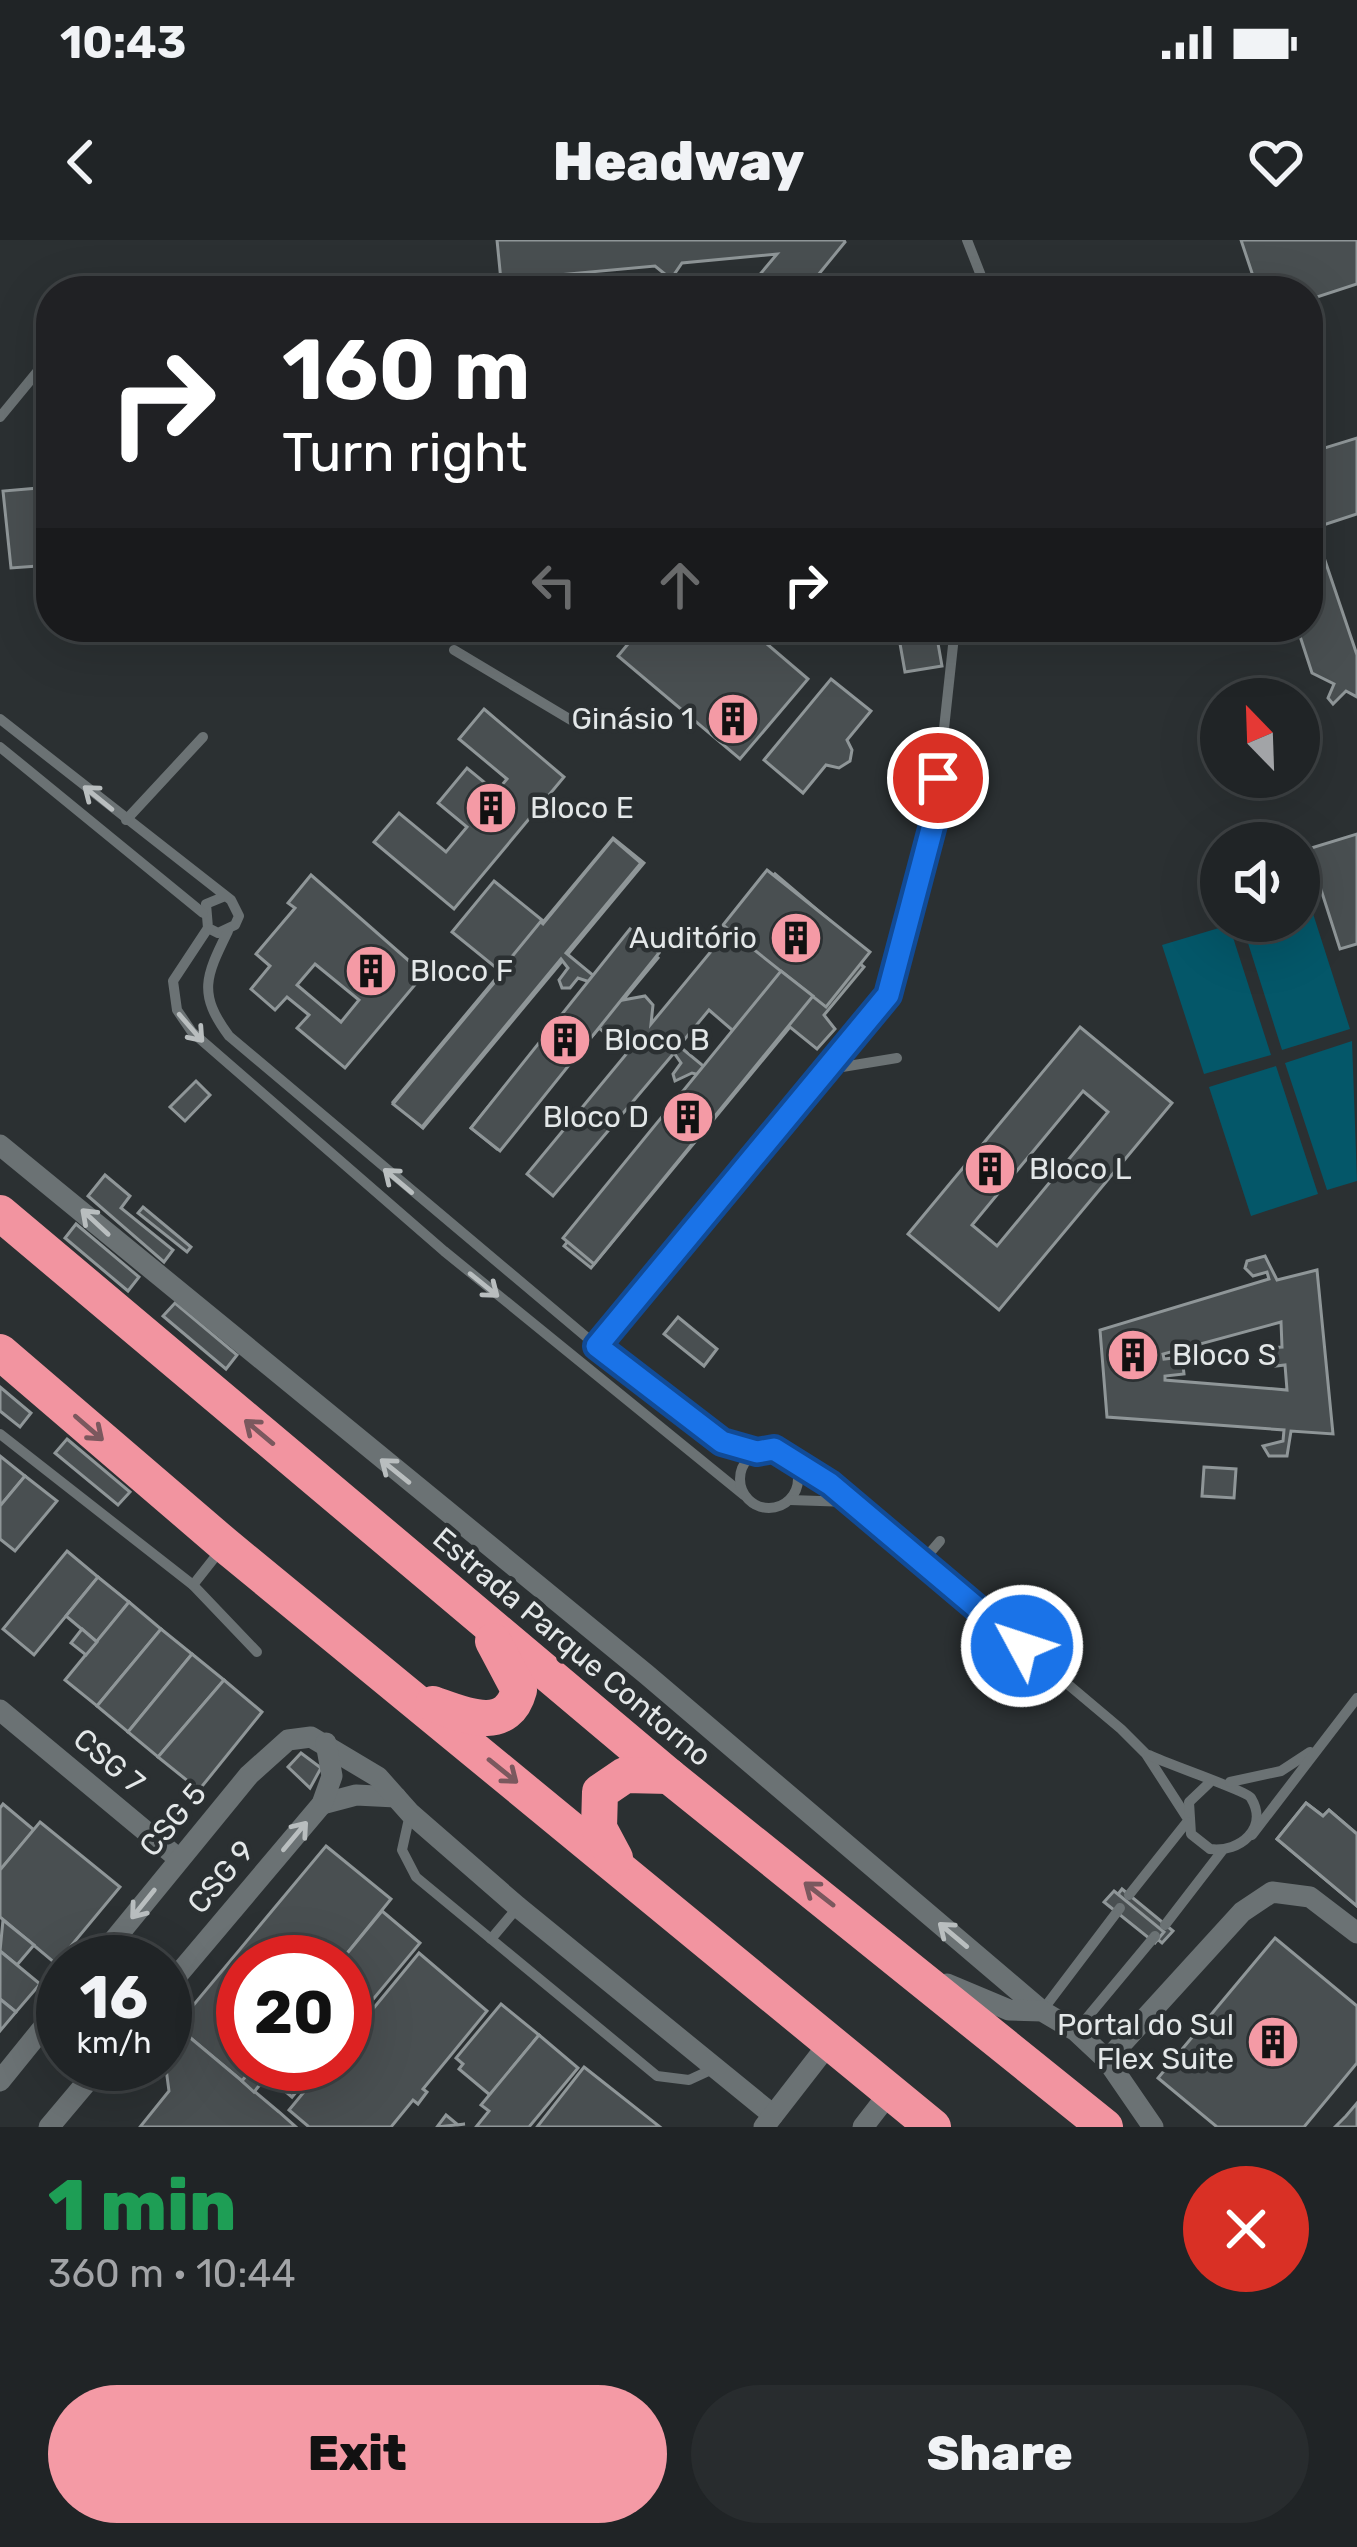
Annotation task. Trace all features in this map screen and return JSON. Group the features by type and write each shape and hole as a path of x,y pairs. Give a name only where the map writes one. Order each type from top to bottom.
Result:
{"highway":[{"name":"Estrada Parque Contorno","path":"5,1214 476,1616 1105,2127"},
{"path":"0,1352 225,1545 933,2127"},
{"path":"412,1697 469,1717 494,1719 508,1712 519,1690 512,1667 476,1616"},
{"path":"621,1868 598,1828 600,1792 625,1775 669,1776"}],"street":[{"path":"0,1145 646,1674 1042,2011 1076,2031 1107,2060 1153,2127"},
{"name":"CSG 7","path":"0,1710 179,1859"},
{"path":"319,1740 398,1800 518,1907 715,2068 768,2121 830,2042"},
{"path":"319,1740 332,1776 322,1804"},
{"name":"CSG 5","path":"118,1935 276,1748 319,1740"},
{"path":"322,1804 356,1795 398,1800"},
{"name":"CSG 9","path":"192,1958 322,1804"},
{"path":"1107,2060 1241,1912 1272,1892 1310,1897 1357,1933"},
{"path":"908,1964 982,2002 1009,2010 1042,2011"},
{"path":"0,2081 36,2036"},
{"path":"49,2127 79,2091"},
{"path":"863,2127 890,2092"}],"lane":[{"path":"967,240 981,276"},
{"path":"0,417 36,373"},
{"path":"597,1346 888,995 915,876 934,821 953,642"},
{"path":"454,650 571,719"},
{"path":"0,719 231,900 238,916 210,972 206,998 229,1036 597,1346 722,1442 757,1452 774,1449 853,1503 1146,1754 1209,1783 1281,1772 1317,1746"},
{"path":"126,820 203,737"},
{"path":"0,747 203,913 208,928"},
{"path":"203,913 206,904 223,897"},
{"path":"208,928 228,931"},
{"path":"208,928 173,981 177,1010 192,1031 444,1251 758,1506 775,1508 790,1500 853,1503"},
{"path":"830,1069 897,1058"},
{"path":"0,1434 193,1586 257,1652"},
{"path":"744,1495 740,1479 744,1462 757,1452"},
{"path":"789,1456 797,1469 798,1485 790,1500"},
{"path":"922,1562 940,1541"},
{"path":"193,1586 225,1545"},
{"path":"1166,1925 1222,1851 1250,1837 1298,1782 1317,1746 1357,1698"},
{"path":"1146,1754 1199,1843 1222,1851"},
{"path":"1230,1782 1249,1794 1257,1815 1250,1837"},
{"path":"1129,1895 1187,1819 1189,1802 1209,1783"},
{"path":"398,1800 406,1865 491,1939 658,2076 689,2080 715,2068"},
{"path":"491,1939 518,1907"},
{"path":"1042,2011 1120,1908"},
{"path":"1076,2031 1154,1936"}],"shaded area":[{"path":"1200,934 1200,942 1234,942 1271,1055 1204,1074 1162,945"},
{"path":"1320,935 1350,1029 1282,1050 1248,942 1320,942"},
{"path":"1352,1041 1357,1181 1327,1190 1285,1063"},
{"path":"1276,1066 1318,1194 1251,1216 1209,1087"}],"building":[{"path":"497,240 845,242 817,276 759,276 777,254 682,263 673,276 655,266 501,276"},
{"path":"1241,240 1357,240 1357,284 1323,295 1323,276 1253,276"},
{"path":"1357,438 1357,514 1323,525 1323,448"},
{"path":"36,488 36,566 11,568 3,491"},
{"path":"1323,555 1357,655 1357,697 1346,691 1333,704 1328,698 1334,684 1312,673 1302,642 1323,642"},
{"name":"Ginásio 1","path":"630,642 765,642 808,679 740,759 618,656"},
{"path":"900,642 938,642 942,666 905,672"},
{"path":"831,679 871,711 847,740 850,761 839,768 826,765 803,793 764,760"},
{"name":"Bloco E","path":"484,709 564,777 454,909 374,842 399,813 446,852 467,827 438,803 467,768 496,792 507,779 459,739"},
{"path":"1357,834 1357,944 1340,949 1320,886 1320,845"},
{"path":"613,838 644,863 423,1128 393,1102"},
{"path":"613,839 641,863 566,953 595,977 630,934 658,958 623,1000 645,996 653,1005 651,1024 775,874 828,919 819,930 828,937 834,929 842,935 835,943 864,967 824,1015 835,1029 817,1049 790,1027 591,1268 564,1246 704,1076 692,1073 675,1081 673,1074 681,1063 674,1053 553,1196 527,1174 628,1052 599,1028 497,1149 471,1128 590,982 578,978 570,988 562,988 559,980 568,968 561,959 422,1127 393,1104 504,971 458,934 497,886 543,924","holes":["709,1010 738,1035 708,1070 679,1046"]},
{"name":"Auditório","path":"767,870 870,952 826,1007 723,925"},
{"name":"Bloco F","path":"311,875 424,974 345,1068 297,1028 309,1015 287,997 275,1010 251,989 270,966 256,954 295,908 288,903","holes":["315,964 359,1000 341,1022 297,985"]},
{"path":"494,881 542,920 500,971 452,932"},
{"name":"Bloco B","path":"630,929 659,953 500,1151 471,1128"},
{"name":"Bloco D","path":"781,971 813,996 594,1264 563,1238"},
{"name":"Bloco L","path":"1080,1027 1172,1103 999,1310 908,1234","holes":["1083,1091 1108,1112 997,1246 972,1225"]},
{"path":"196,1081 210,1095 185,1121 170,1107"},
{"path":"105,1175 130,1196 121,1208 173,1250 164,1262 88,1196"},
{"path":"143,1207 191,1247 187,1252 138,1213"},
{"path":"76,1224 139,1277 128,1291 65,1238"},
{"name":"Bloco S","path":"1265,1256 1277,1280 1317,1270 1333,1434 1291,1431 1287,1456 1269,1456 1263,1446 1283,1441 1284,1430 1107,1417 1100,1330 1269,1279 1267,1272 1253,1276 1245,1268 1247,1261","holes":["1281,1322 1282,1347 1266,1348 1268,1367 1285,1365 1287,1390 1165,1380 1165,1376 1184,1374 1182,1357 1164,1359 1163,1354"]},
{"path":"175,1303 237,1355 226,1369 163,1316"},
{"path":"678,1317 717,1349 704,1366 664,1334"},
{"path":"0,1387 31,1413 20,1427 0,1411"},
{"path":"67,1439 130,1492 118,1505 55,1453"},
{"path":"0,1456 25,1476 0,1506"},
{"path":"1204,1467 1236,1469 1234,1498 1202,1496"},
{"path":"25,1476 57,1501 15,1551 0,1539 0,1506"},
{"path":"67,1551 98,1577 34,1655 3,1629"},
{"path":"98,1577 129,1602 97,1642 66,1616"},
{"path":"129,1602 161,1629 97,1706 65,1680"},
{"path":"82,1629 97,1642 86,1655 71,1643"},
{"path":"161,1629 192,1654 128,1732 97,1706"},
{"path":"192,1654 224,1680 158,1757 128,1732"},
{"path":"224,1680 262,1712 199,1790 158,1757"},
{"path":"301,1753 321,1768 310,1788 288,1767"},
{"path":"1306,1803 1323,1816 1329,1810 1357,1834 1357,1906 1277,1839"},
{"path":"1306,1803 1323,1816 1329,1810 1357,1834 1357,1906 1277,1839"},
{"path":"3,1804 34,1830 0,1870 0,1808"},
{"path":"40,1822 120,1887 80,1935 36,1935 36,1947 0,1917 0,1870"},
{"path":"326,1846 391,1899 362,1935 252,1935"},
{"path":"1122,1889 1173,1931 1162,1943 1112,1902"},
{"path":"1114,1891 1164,1932 1155,1943 1104,1902"},
{"path":"382,1911 420,1943 372,2001 372,1935 362,1935"},
{"path":"3,1920 34,1945 17,1965 0,1951"},
{"name":"Portal do Sul Flex Suite","path":"1275,1938 1357,2006 1357,2063 1304,2127 1217,2127 1158,2078"},
{"path":"0,1951 36,1981 36,1989 16,2012 0,1999"},
{"path":"419,1953 487,2011 423,2089 427,2092 418,2104 413,2100 391,2127 309,2127 289,2110 305,2091 372,2091 372,2010"},
{"path":"216,1978 216,2059 192,2039 192,2007"},
{"path":"0,1999 16,2012 0,2031"},
{"path":"501,2004 539,2035 490,2095 459,2069 463,2064 456,2058"},
{"path":"539,2035 578,2068 529,2127 476,2127 489,2111 481,2105"},
{"path":"192,2039 216,2059 216,2091 253,2091 296,2127 140,2127 169,2091 192,2091"},
{"path":"584,2067 660,2127 537,2127"},
{"path":"1357,2103 1357,2127 1335,2127 1346,2116"},
{"path":"446,2115 458,2125 437,2127"}],"place":[{"name":"Ginásio 1","path":"733,719"},
{"name":"Bloco E","path":"491,808"},
{"name":"Auditório","path":"796,938"},
{"name":"Bloco F","path":"371,971"},
{"name":"Bloco B","path":"565,1040"},
{"name":"Bloco D","path":"688,1117"},
{"name":"Bloco L","path":"990,1169"},
{"name":"Bloco S","path":"1133,1355"},
{"name":"Portal do Sul Flex Suite","path":"1273,2042"}],"route":[{"path":"938,778 934,821 915,876 888,995 597,1346 722,1442 757,1452 774,1449 830,1484 1022,1646"}]}
